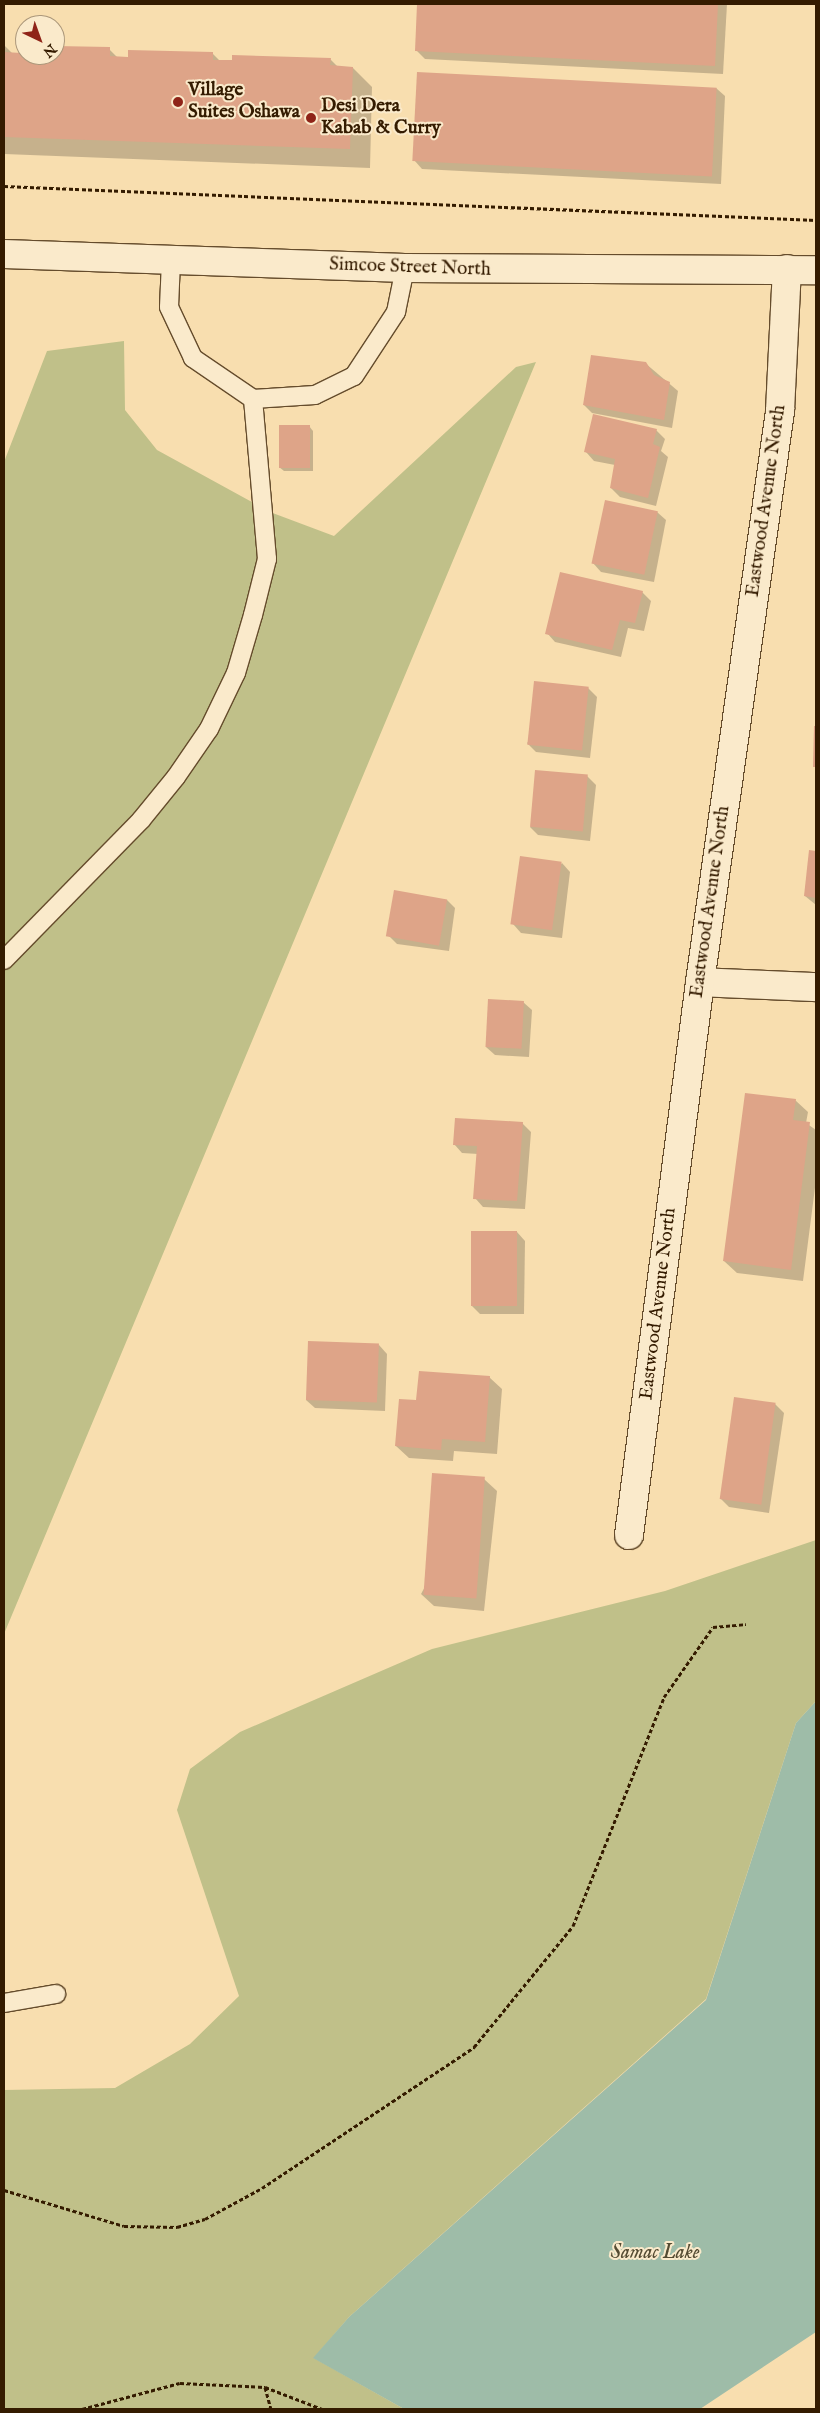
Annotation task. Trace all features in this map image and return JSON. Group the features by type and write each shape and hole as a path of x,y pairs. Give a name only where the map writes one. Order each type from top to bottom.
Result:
{"street":[{"name":"Simcoe Street North","path":"4,254 405,268 816,270"},
{"name":"Eastwood Avenue North","path":"630,1535 700,982 780,411 787,269"},
{"path":"700,982 816,988"}],"lane":[{"path":"171,261 169,307 193,358 253,399 315,395 354,376 396,312 405,268"},
{"path":"4,960 141,820 176,777 209,729 236,674 266,559 253,399"},
{"path":"4,2002 56,1994"}],"path":[{"path":"4,186 816,220"},
{"path":"4,2190 124,2226 177,2227 205,2219 262,2188 474,2046 573,1926 600,1867 664,1696 712,1627 746,1624"},
{"path":"82,2409 180,2383 265,2387 322,2409"},
{"path":"265,2387 271,2409"}],"green space":[{"path":"124,341 125,410 157,450 270,512 334,536 516,367 536,362 4,1634 4,462 47,351"},
{"path":"816,1540 816,1701 796,1723 706,1999 349,2317 314,2358 404,2409 4,2409 4,2090 115,2088 190,2044 239,1996 177,1810 190,1769 240,1732 432,1649 665,1591"}],"water":[{"name":"Samac Lake","path":"816,1701 816,2332 700,2409 404,2409 313,2358 349,2317 706,2000 796,1723"}],"building":[{"path":"417,4 718,4 715,66 415,51"},
{"name":"Village Suites Oshawa","path":"65,46 110,47 110,56 128,57 128,50 213,52 213,60 232,60 232,55 331,58 330,65 353,67 350,149 4,137 4,52 15,53 15,65 65,65"},
{"path":"417,72 717,88 712,177 412,161"},
{"path":"591,355 646,362 654,375 670,382 664,420 583,405"},
{"path":"593,414 657,429 653,444 660,447 648,498 610,488 615,459 584,452"},
{"path":"279,425 310,425 310,468 279,468"},
{"path":"605,500 658,511 644,575 591,564"},
{"path":"560,572 643,591 635,623 620,620 612,650 545,634"},
{"path":"534,681 589,687 582,750 527,745"},
{"path":"814,726 816,726 816,767 813,767"},
{"path":"535,770 588,775 583,831 530,827"},
{"path":"809,850 816,851 816,898 804,896"},
{"path":"520,856 562,862 552,930 510,924"},
{"path":"394,890 447,899 439,946 386,936"},
{"path":"488,999 524,1001 521,1049 485,1047"},
{"path":"745,1093 796,1099 793,1120 810,1122 791,1270 723,1261"},
{"path":"455,1118 523,1122 517,1201 473,1199 477,1146 453,1145"},
{"path":"471,1231 517,1231 517,1306 471,1306"},
{"path":"308,1341 379,1343 377,1402 306,1400"},
{"path":"419,1371 490,1376 485,1442 442,1439 441,1450 395,1446 399,1399 416,1400"},
{"path":"734,1397 776,1403 761,1505 720,1499"},
{"path":"432,1473 485,1477 476,1598 423,1595"}],"place":[{"name":"Village Suites Oshawa","path":"178,102"},
{"name":"Desi Dera Kabab & Curry","path":"311,118"}]}
